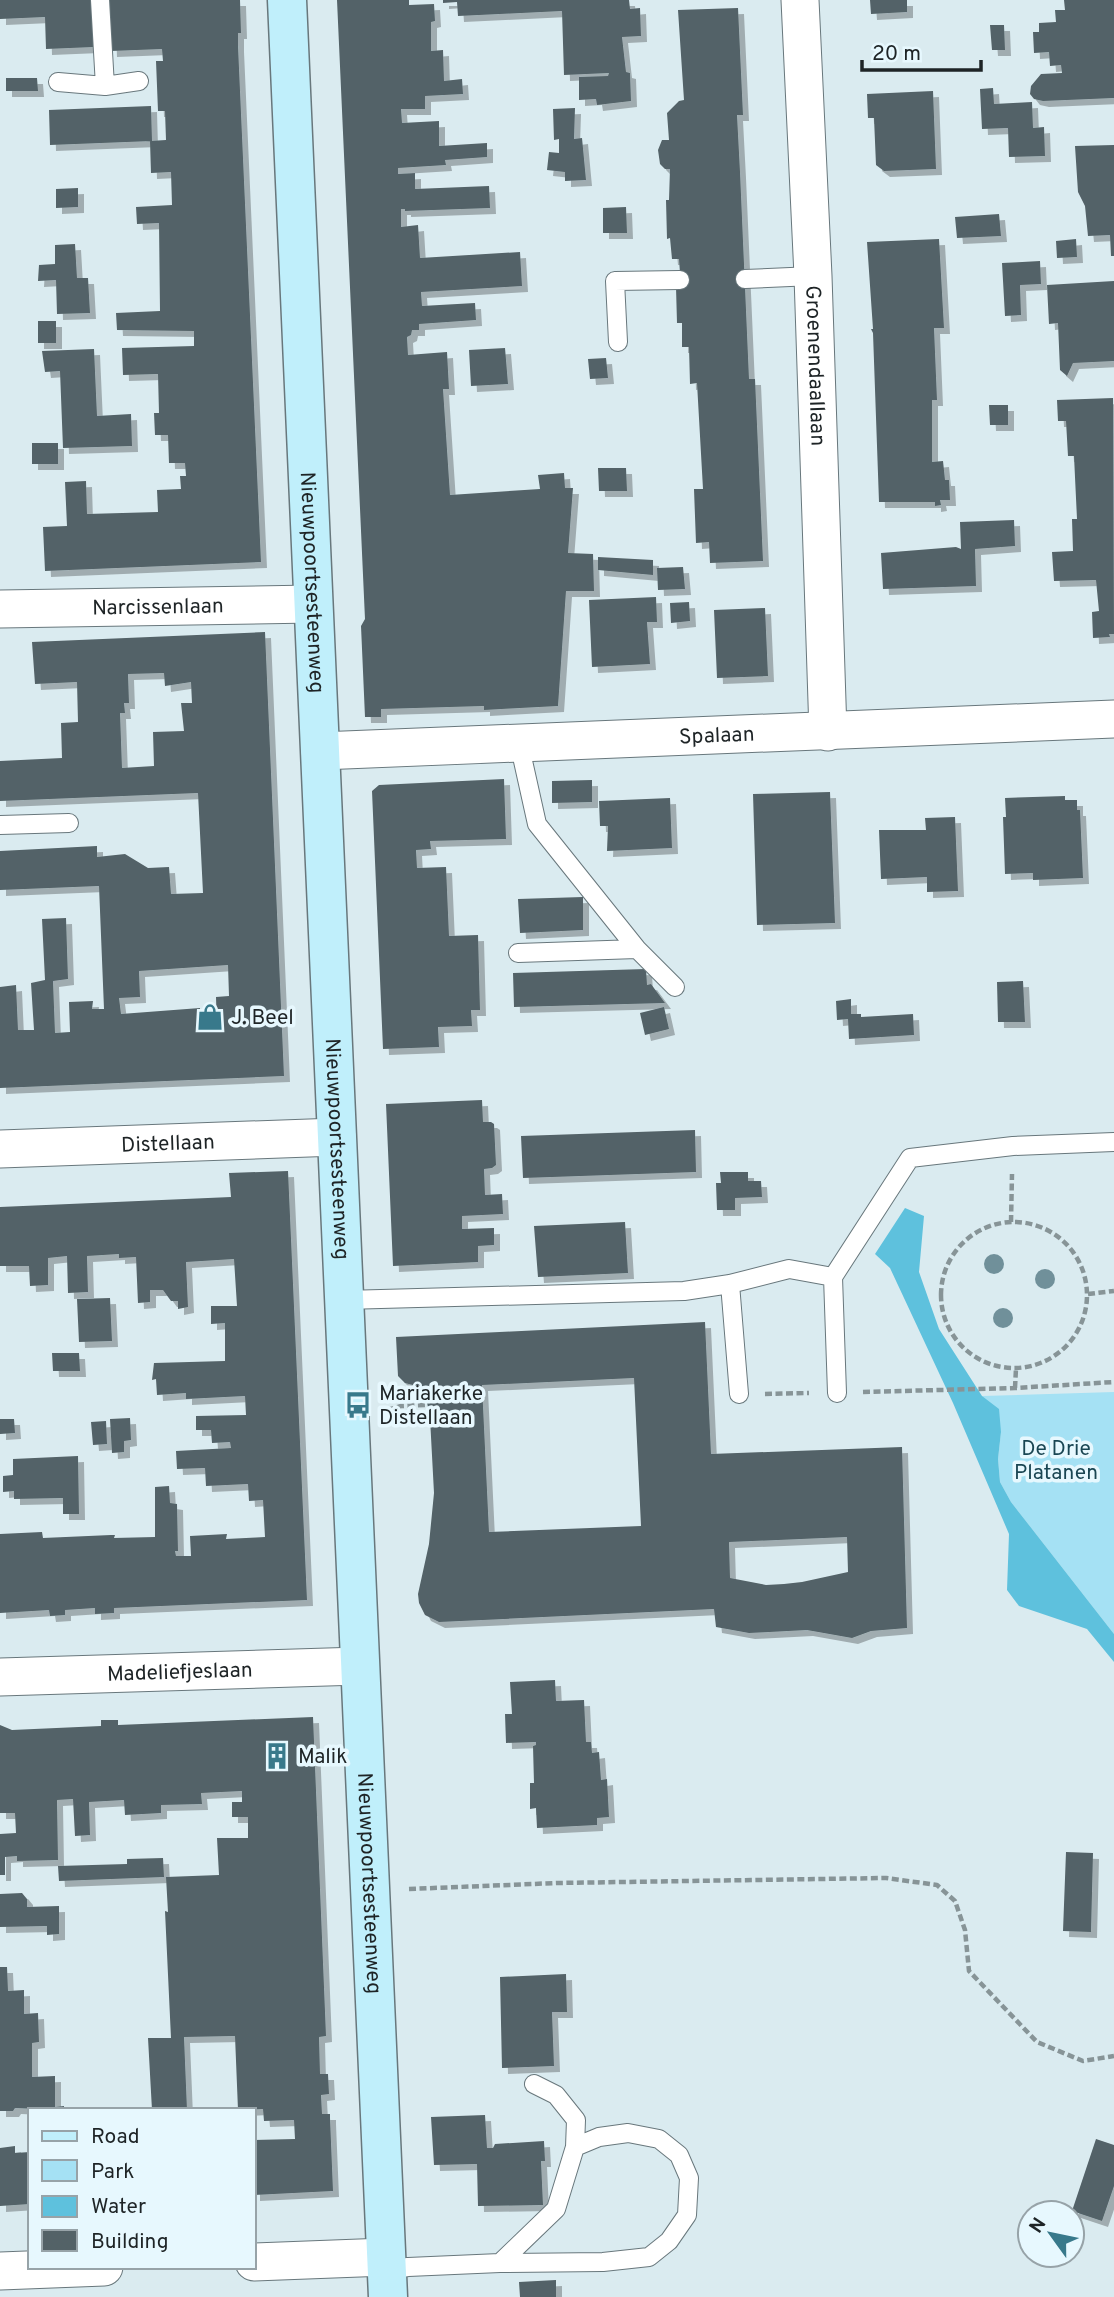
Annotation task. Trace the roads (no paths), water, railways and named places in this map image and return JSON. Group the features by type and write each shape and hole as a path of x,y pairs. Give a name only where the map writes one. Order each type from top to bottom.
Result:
{"main road":[{"name":"Nieuwpoortsesteenweg","path":"287,0 387,2275"}],"street":[{"name":"Groenendaallaan","path":"800,0 813,276 828,732"},
{"name":"Narcissenlaan","path":"0,609 313,604"},
{"name":"Spalaan","path":"320,751 1114,719"},
{"name":"Distellaan","path":"0,1149 337,1137"},
{"name":"Madeliefjeslaan","path":"0,1677 360,1667"},
{"path":"256,2262 387,2275"},
{"path":"0,2271 52,2269"}],"lane":[{"path":"100,0 105,86"},
{"path":"58,82 105,86 139,81"},
{"path":"745,279 813,276"},
{"path":"618,342 615,281 680,280"},
{"path":"519,743 537,824 637,949 675,987"},
{"path":"0,825 69,823"},
{"path":"517,953 637,949"},
{"path":"837,1392 834,1277 910,1158 1013,1146 1114,1142"},
{"path":"344,1300 684,1291 730,1284 789,1269 834,1277"},
{"path":"730,1284 738,1394"},
{"path":"500,2263 556,2209 575,2147 576,2120 556,2095 534,2084"},
{"path":"387,2275 408,2267 603,2262 649,2257 669,2241 687,2215 689,2179 679,2155 659,2138 628,2133 598,2137 575,2147"}],"water":[{"path":"905,1208 924,1216 919,1272 939,1329 982,1396 999,1409 1000,1482 1011,1502 1114,1634 1114,1662 1087,1629 1019,1606 1007,1590 1009,1534 953,1403 890,1268 875,1254"}],"place":[{"name":"J. Beel","path":"210,1017"},
{"name":"Mariakerke Distellaan","path":"358,1405"},
{"name":"Malik","path":"277,1756"}],"park label":[{"name":"De Drie Platanen","path":"1056,1460"}]}
